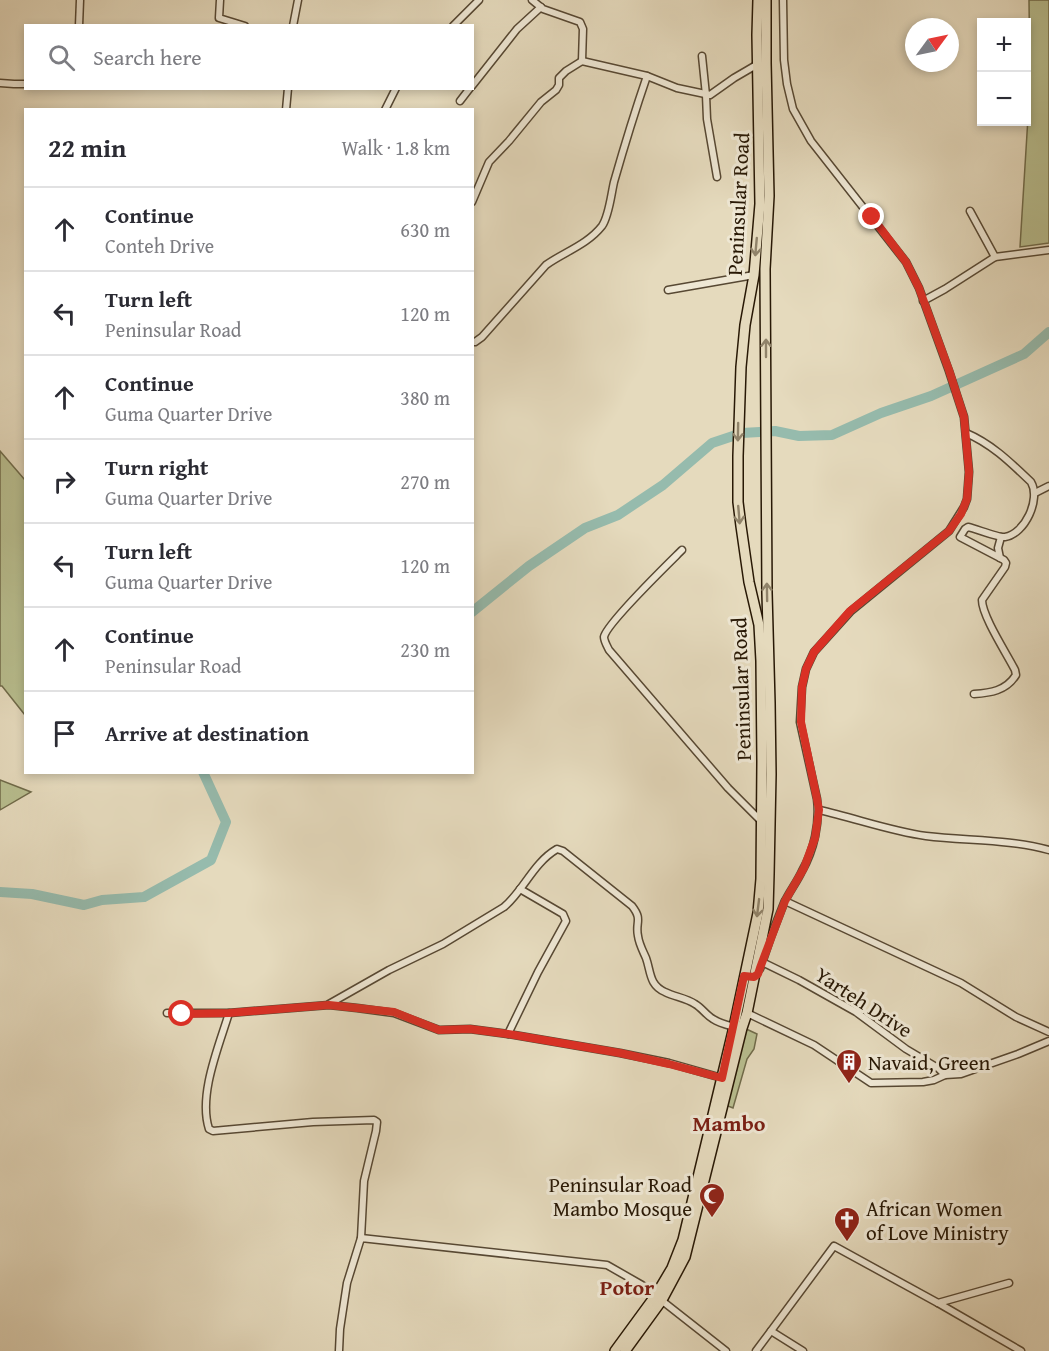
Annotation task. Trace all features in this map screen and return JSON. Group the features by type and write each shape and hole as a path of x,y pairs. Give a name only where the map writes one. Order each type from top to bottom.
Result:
{"main road":[{"name":"Peninsular Road","path":"625,1351 659,1298 683,1240 704,1173 747,1013 749,976 758,913 761,879 759,625 749,582 738,502 738,456 741,367 745,325 754,275 760,204 758,0"},
{"name":"Peninsular Road","path":"704,1173 734,1027 768,909 770,703 765,269 769,196 766,0"},
{"name":"Peninsular Road","path":"615,1351 659,1298"}],"street":[{"path":"79,24 80,0"},
{"path":"220,0 219,18 238,24"},
{"path":"293,24 298,0"},
{"path":"455,24 479,0"},
{"path":"532,0 558,15 580,22 583,26 582,61"},
{"path":"749,976 758,974 785,901 804,868 815,838 819,810 801,722 802,687 806,669 814,652 850,611 949,531 964,507 968,492 969,472 964,417 919,288 906,262 811,141 793,110 784,60 783,0"},
{"path":"474,83 517,29 541,7"},
{"path":"702,56 707,119 717,177"},
{"path":"474,197 489,162 541,102 556,90 559,86 559,78 582,61 647,76 677,88 706,95 716,92 758,64"},
{"path":"474,342 482,337 546,265 558,256 577,249 601,227 607,218 609,200 647,76"},
{"path":"0,82 24,84"},
{"path":"286,108 288,90"},
{"path":"386,108 395,90"},
{"path":"459,101 468,90"},
{"path":"970,211 995,257"},
{"path":"924,301 995,257 1049,250"},
{"path":"668,290 754,275"},
{"path":"966,433 989,445 1005,457 1031,482 1035,493 1029,516 1016,532 1007,537 1001,537 970,527 965,529 960,537 1004,560 1006,564 982,600 982,605 1016,675 1002,689 991,693 974,693"},
{"path":"1035,493 1049,486"},
{"path":"1000,558 998,548 1001,537"},
{"path":"682,550 613,622 605,634 606,645 728,788 761,821"},
{"path":"819,810 885,828 923,835 1014,843 1049,850"},
{"path":"329,1005 389,970 490,917 513,900 532,872 557,849 563,851 636,911 639,918 636,927 638,938 657,988 687,999 711,1018 734,1027"},
{"path":"508,1034 566,921 563,914 520,889"},
{"path":"785,901 961,983 1016,1017 1049,1032"},
{"name":"Yarteh Drive","path":"762,962 856,1012 945,1075"},
{"path":"167,1013 229,1013 329,1005 394,1012 439,1030 470,1029 508,1034 620,1053 722,1078"},
{"path":"229,1013 207,1090 206,1110 209,1129 213,1131 313,1122 374,1120 377,1122 364,1181 361,1238 347,1282 339,1351"},
{"path":"747,1013 814,1045 871,1083 923,1082 945,1075 961,1074 1049,1041"},
{"path":"361,1238 608,1265 642,1285 726,1351"},
{"path":"756,1351 834,1246 1021,1351"},
{"path":"938,1303 1009,1283"},
{"path":"771,1331 803,1351"}],"green space":[{"path":"1029,0 1049,0 1049,243 1020,247 1027,126 1031,126"},
{"path":"0,451 24,479 24,714 0,686"},
{"path":"0,780 31,792 0,810"},
{"path":"742,1027 757,1034 733,1108 723,1104"}],"waterway":[{"path":"474,610 529,566 585,528 618,515 663,485 712,443 742,433 775,431 799,436 832,435 881,413 931,396 1024,354 1049,332"},
{"path":"0,892 32,894 84,905 102,900 144,897 211,860 226,822 204,774"}],"place":[{"name":"Navaid, Green","path":"849,1085"},
{"name":"Peninsular Road Mambo Mosque","path":"712,1219"},
{"name":"African Women of Love Ministry","path":"847,1243"}],"district":[{"name":"Mambo","path":"729,1123"},
{"name":"Potor","path":"627,1287"}],"route":[{"path":"182,1014 229,1013 329,1005 394,1012 439,1030 470,1029 508,1034 620,1053 722,1078 744,976 754,977 758,974 785,901 804,868 818,824 819,810 801,722 802,687 806,669 814,652 850,611 949,531 961,514 967,499 969,472 964,417 949,370 919,288 906,262 872,217"}]}
